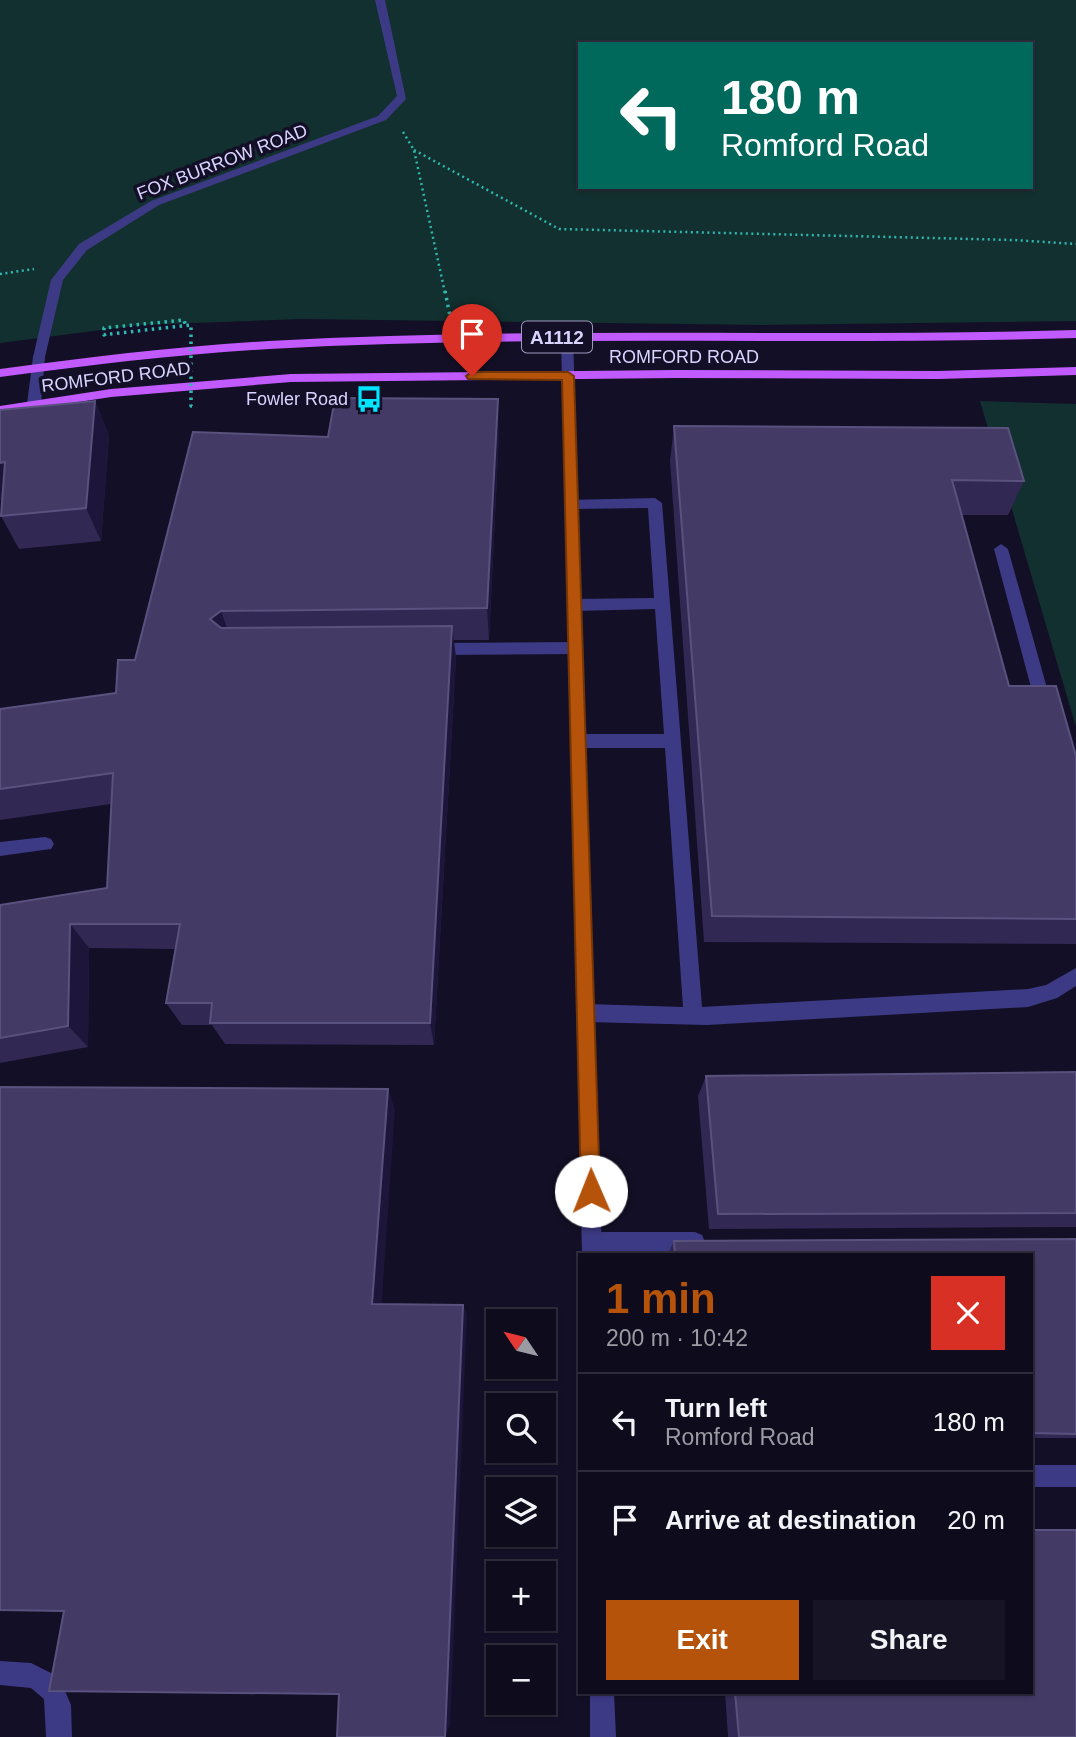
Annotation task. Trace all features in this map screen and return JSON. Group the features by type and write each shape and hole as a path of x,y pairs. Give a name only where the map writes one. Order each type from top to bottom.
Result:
{"main road":[{"name":"ROMFORD ROAD","path":"0,373 184,351 281,345 566,337 992,338 1076,334"},
{"name":"ROMFORD ROAD","path":"0,410 193,385 291,378 938,375 1076,371"}],"street":[{"path":"380,0 402,97 382,118"},
{"name":"FOX BURROW ROAD","path":"34,404 38,367 57,280 83,247 155,204 382,118"},
{"path":"566,337 592,1248 713,1242"},
{"path":"572,504 655,503 693,1015"},
{"path":"1001,549 1047,718"},
{"path":"575,605 662,603"},
{"path":"411,649 576,648"},
{"path":"579,741 673,741"},
{"path":"0,849 45,844"},
{"path":"587,1013 693,1015 1028,998 1050,992 1076,976"},
{"path":"1033,1476 1076,1476"},
{"path":"0,1673 24,1672 45,1679 56,1695 60,1721 59,1737"},
{"path":"602,1694 603,1737"}],"path":[{"path":"382,118 404,133 414,150 450,318"},
{"path":"414,150 559,229 1014,240 1076,244"},
{"path":"184,320 104,328 104,335 191,325 191,406 196,406"}],"green space":[{"path":"0,0 1076,0 1076,321 761,325 301,319 140,325 0,343"},
{"path":"980,401 1076,404 1076,727"}],"building":[{"path":"335,398 498,399 487,608 221,611 210,619 221,628 452,626 430,1023 210,1023 212,1003 166,1003 180,924 70,924 68,1026 0,1038 0,905 107,888 113,773 0,789 0,709 116,693 118,660 135,660 193,432 328,437"},
{"path":"95,401 86,508 1,516 5,462 0,463 0,410"},
{"path":"674,426 1008,428 1024,481 952,480 1009,686 1056,686 1076,756 1076,919 712,916"},
{"path":"1076,1072 1076,1213 718,1214 706,1076"},
{"path":"0,1087 388,1089 372,1304 463,1305 445,1737 337,1737 339,1694 49,1691 64,1611 0,1610"},
{"path":"1076,1239 1076,1434 1033,1433 1033,1253 675,1253 674,1241"},
{"path":"1033,1530 1076,1530 1076,1737 739,1737 735,1694 1033,1694"}],"place":[{"name":"Fowler Road","path":"369,399"}],"route":[{"path":"472,376 568,376 591,1191"}]}
